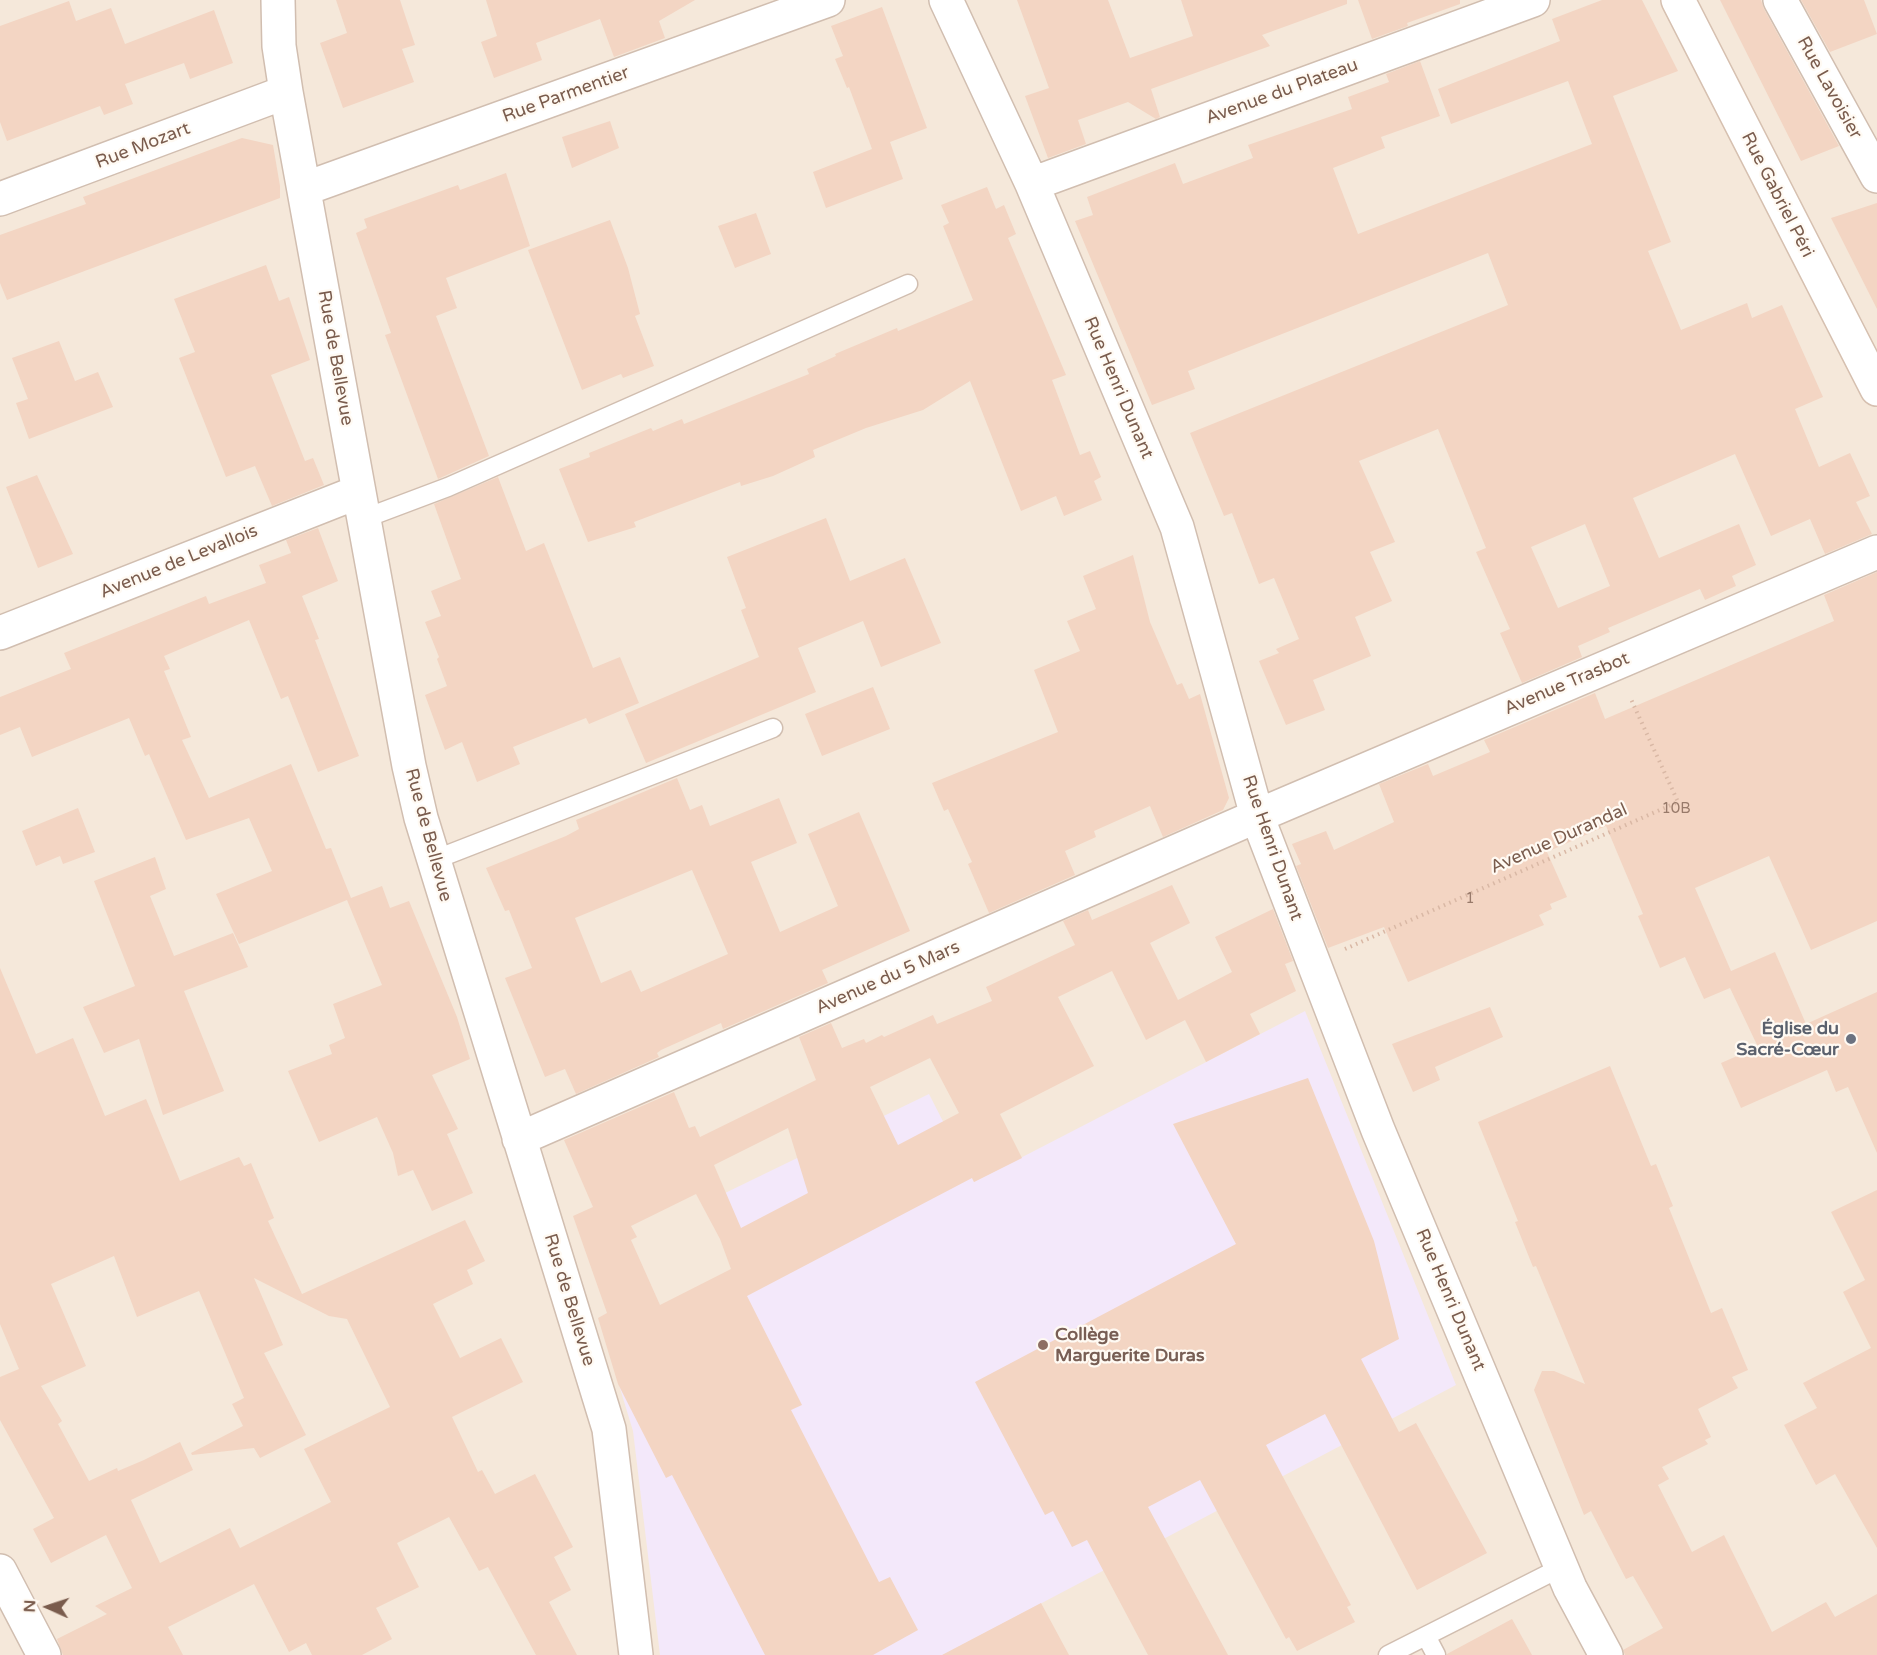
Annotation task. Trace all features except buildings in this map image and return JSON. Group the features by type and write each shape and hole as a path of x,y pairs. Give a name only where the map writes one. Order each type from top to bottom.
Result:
{"street":[{"name":"Rue de Bellevue","path":"278,0 279,46 286,92 409,766 421,818 609,1429 636,1655"},
{"name":"Rue Parmentier","path":"304,189 828,0"},
{"name":"Rue Henri Dunant","path":"946,0 1032,184 1177,527 1257,816 1378,1130 1570,1588 1606,1655"},
{"name":"Avenue du Plateau","path":"1032,184 1533,0"},
{"name":"Rue Gabriel Péri","path":"1678,0 1877,389"},
{"name":"Rue Lavoisier","path":"1780,0 1877,176"},
{"name":"Rue Mozart","path":"0,199 286,92"},
{"name":"Avenue de Levallois","path":"0,633 361,505"},
{"name":"Avenue Trasbot","path":"1257,816 1877,552"},
{"name":"Avenue du 5 Mars","path":"519,1139 1257,816"},
{"path":"2,1582 44,1655"}],"lane":[{"path":"361,505 448,487 908,284"},
{"path":"434,860 773,728"},
{"path":"1388,1655 1562,1567"},
{"path":"1426,1636 1436,1655"}],"path":[{"name":"Avenue Durandal","path":"1313,963 1678,802 1615,664"}],"shaded area":[{"path":"0,0 1877,0 1877,1655 0,1655"},
{"name":"Collège Marguerite Duras","path":"1305,1011 1456,1385 943,1655 660,1655 633,1431 612,1362 765,1284 721,1195 929,1094 974,1182"}],"place":[{"name":"Église du Sacré-Cœur","path":"1851,1039"},
{"name":"Collège Marguerite Duras","path":"1043,1345"}]}
